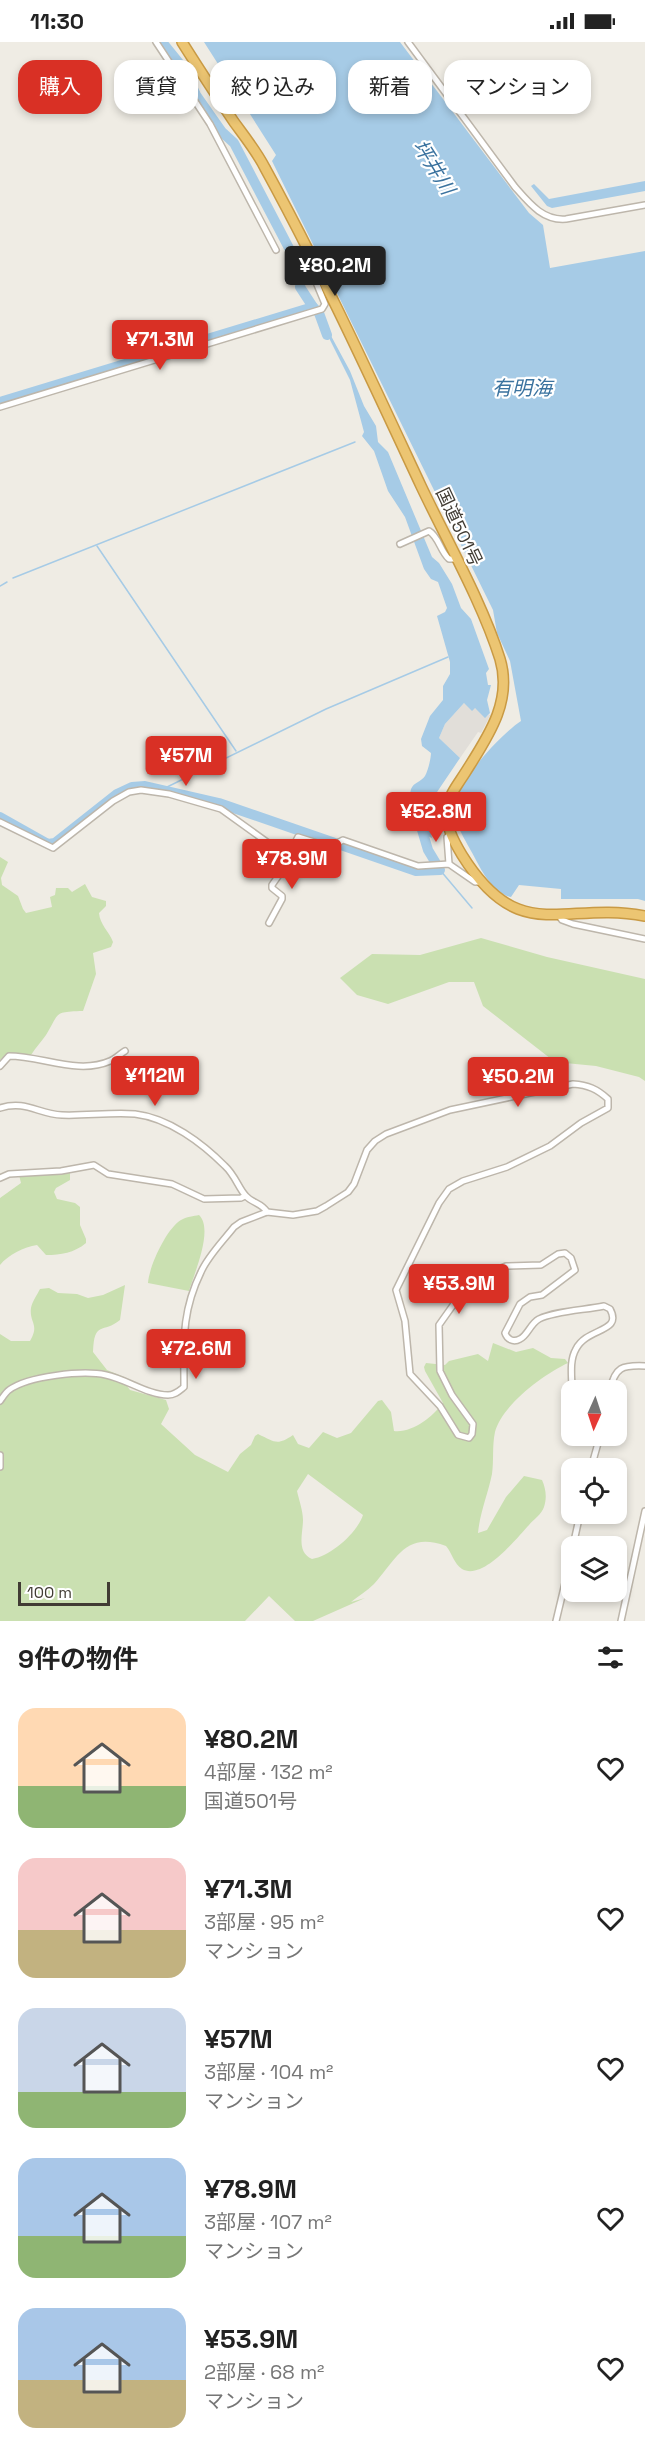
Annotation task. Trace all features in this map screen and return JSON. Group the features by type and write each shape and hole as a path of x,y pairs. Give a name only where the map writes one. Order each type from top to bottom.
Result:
{"highway":[{"name":"国道501号","path":"182,42 264,166 318,270 495,646 503,673 502,701 494,723 450,799 447,820 451,834 462,855 496,895 517,909 536,915 594,913 645,916"}],"street":[{"path":"408,42 515,187 545,216 554,220 566,219 645,205"},
{"path":"157,44 164,51 210,124 276,250"},
{"path":"0,408 322,309 325,304 324,300 313,276 318,270"},
{"path":"400,544 426,532 433,533 444,555 449,559 455,559"},
{"path":"0,822 52,848 122,796 141,790 221,808 288,856"},
{"path":"447,864 447,837 451,834"},
{"path":"269,923 282,899 272,885 288,862 288,856 298,837 330,847 343,840 424,867 447,864 475,882 483,882"},
{"path":"559,916 562,920 573,924 645,939"},
{"path":"0,1066 9,1056 28,1056 83,1067 111,1061 125,1051"},
{"path":"0,1401 9,1390 25,1383 69,1374 105,1375 165,1395 179,1391 184,1386 185,1316 201,1271 234,1227 267,1212 293,1215 317,1211 326,1206 348,1192 354,1184 367,1150 375,1140 439,1113 573,1084 599,1090 608,1099 608,1108 581,1123 560,1140 507,1167 462,1181 449,1190 439,1203 396,1290 405,1321 410,1374 440,1406 458,1435 469,1438 473,1424 452,1395 440,1371 439,1324 468,1284 506,1266 541,1265 558,1254 565,1253 572,1258 575,1270 542,1294 530,1297 520,1304 505,1333 507,1338 518,1340 522,1338 531,1324 545,1317 604,1306 610,1309 614,1316 613,1323 583,1339 575,1350 571,1364 572,1380"},
{"path":"0,1108 25,1105 61,1115 144,1116 187,1133 204,1146 227,1167 238,1181 245,1196 263,1206 267,1212"},
{"path":"0,1178 9,1174 62,1171 94,1165 108,1174 172,1185 204,1199 245,1196"},
{"path":"613,1380 616,1372 622,1368 645,1366"},
{"path":"0,1455 0,1467"},
{"path":"621,1621 645,1510"},
{"path":"556,1621 561,1600"}],"shaded area":[{"path":"464,703 475,708 485,717 491,714 481,733 478,732 460,758 439,738 445,724"}],"green space":[{"path":"0,857 8,862 1,878 2,885 18,896 26,913 52,907 50,897 55,895 56,888 68,888 72,892 85,884 92,897 106,901 106,906 99,913 113,942 111,947 93,953 96,974 83,1011 59,1015 31,1055 10,1055 0,1060"},
{"path":"481,938 547,957 645,979 645,1081 639,1077 596,1066 555,1062 483,1006 474,982 449,982 388,1004 357,995 340,978 372,954 420,955"},
{"path":"70,1172 70,1180 56,1188 54,1192 57,1199 75,1203 80,1207 80,1225 86,1243 72,1251 52,1255 46,1255 37,1245 32,1246 12,1255 0,1265 0,1198 21,1183 19,1175 57,1175"},
{"path":"199,1215 203,1222 204,1241 189,1291 148,1283 155,1258 170,1231 181,1220"},
{"path":"125,1285 120,1320 100,1329 95,1335 93,1352 107,1370 124,1377 130,1390 166,1400 169,1409 161,1424 195,1455 228,1472 258,1434 276,1442 293,1435 298,1444 309,1448 323,1432 337,1438 351,1433 378,1401 382,1400 391,1412 394,1431 415,1427 428,1419 443,1403 425,1371 426,1363 445,1365 449,1361 478,1354 488,1361 493,1343 516,1352 533,1348 551,1358 565,1359 568,1363 525,1392 506,1411 499,1422 494,1437 492,1474 478,1533 487,1530 506,1497 524,1476 542,1480 546,1497 543,1510 499,1557 479,1569 470,1571 462,1569 446,1546 432,1542 411,1545 396,1557 374,1584 351,1602 365,1598 313,1621 295,1621 269,1596 245,1621 0,1621 0,1334 11,1341 30,1341 34,1331 31,1308 40,1289 49,1288 58,1293 77,1294 88,1298 103,1295","holes":["308,1474 363,1515 355,1529 342,1543 335,1549 312,1559 307,1556 302,1547 303,1517 297,1491"]}],"water":[{"name":"有明海","path":"204,42 400,42 414,60 348,60 348,114 432,114 432,84 444,100 444,114 454,114 529,213 543,225 550,268 645,251 645,901 638,899 561,899 561,889 519,885 511,897 505,895 487,878 457,824 454,812 455,801 460,789 490,749 521,721 510,661 497,633 493,610 272,161 276,155 250,114 336,114 336,60 215,60"},
{"path":"645,181 645,191 552,208 547,206 531,186 534,184 549,199"},
{"path":"323,321 376,426 378,442 388,452 432,557 439,563 452,584 461,608 471,619 489,669 486,673 488,685 491,685 487,700 490,713 485,718 475,708 472,711 464,703 445,724 439,738 460,758 426,805 425,810 432,838 422,836 413,813 410,794 412,787 425,776 427,771 431,753 422,746 421,739 430,716 443,700 443,686 450,674 450,662 437,616 445,612 447,608 438,582 431,579 424,569 405,517 388,491 374,451 362,436 364,432 350,380 321,322"}],"waterway":[{"path":"162,42 183,68 196,95 222,132 234,143 290,250 301,278 300,287 319,313 327,335"},
{"path":"0,402 313,307"},
{"path":"13,578 355,442"},
{"path":"97,546 236,751"},
{"path":"0,586 7,582"},
{"path":"163,789 326,709 448,657"},
{"path":"0,817 48,844 55,843 117,794 132,787 145,786 219,803 416,871 440,870 428,850 420,823"},
{"path":"440,870 472,908"}],"water label":[{"name":"坪井川","path":"434,167"}]}
